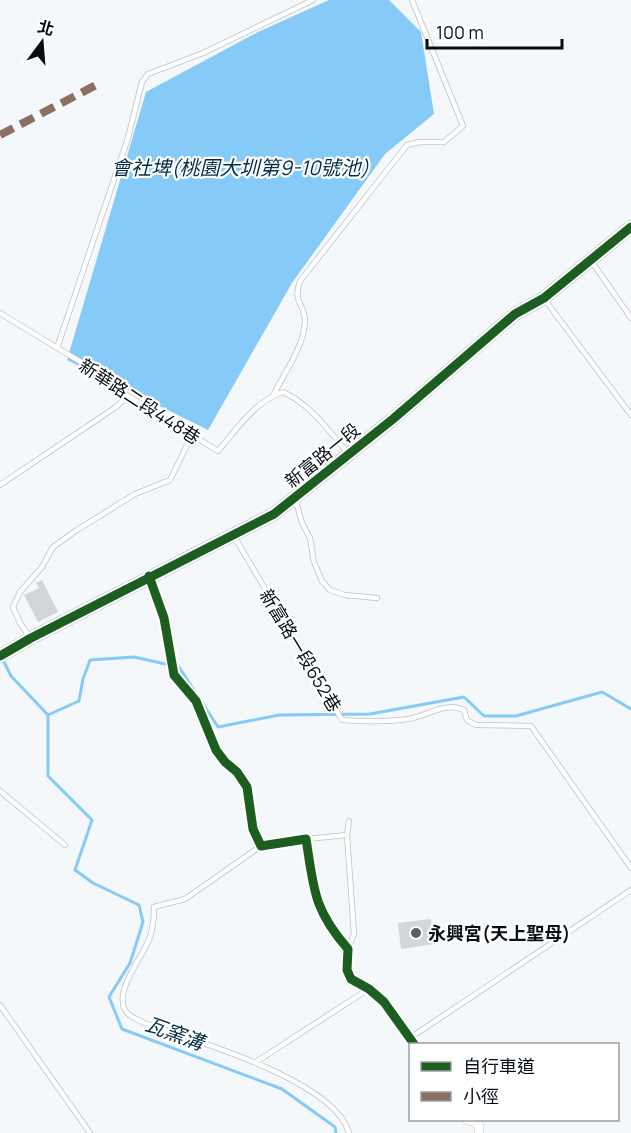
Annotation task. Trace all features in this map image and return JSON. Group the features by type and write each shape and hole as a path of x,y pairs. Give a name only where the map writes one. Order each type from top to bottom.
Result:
{"street":[{"name":"新富路一段","path":"0,656 149,576 234,536 274,514 393,419 515,314 544,298 631,227"},
{"path":"149,576 164,618 174,675 196,700 216,750 237,772 247,788 254,829 261,846 306,839 315,896 332,930 348,949 347,970 351,979 369,989 384,1002 412,1041"}],"lane":[{"path":"57,348 128,138 142,82 148,74 203,53 313,0"},
{"path":"273,396 300,343 305,319 296,297 300,281 406,145 420,142 444,142 463,126 412,0"},
{"path":"590,260 631,318"},
{"path":"544,298 631,415"},
{"name":"新華路二段448巷","path":"0,313 94,370 128,396 218,451 259,404 273,396"},
{"path":"273,396 283,392 296,398 349,454"},
{"path":"0,486 116,407 128,396"},
{"path":"30,638 13,608 20,592 42,567 53,547 135,494 170,480 188,443 189,434"},
{"path":"295,498 302,524 310,538 314,562 322,581 330,590 338,593 377,598"},
{"name":"新富路一段652巷","path":"234,536 342,720 369,723 411,718 455,707 465,710 467,720 476,725 531,726 631,868"},
{"path":"0,791 65,845"},
{"path":"348,949 354,934 346,835 349,821"},
{"path":"306,839 346,835"},
{"path":"261,846 185,899 154,907 154,919 148,942 122,996 124,1009 130,1016 256,1062 281,1074 318,1097 346,1122 349,1133"},
{"path":"412,1041 631,890"},
{"path":"256,1062 369,989"},
{"path":"0,1005 90,1133"}],"water":[{"name":"會社埤(桃園大圳第9-10號池)","path":"329,0 389,0 421,32 434,114 385,154 292,283 208,430 67,360 146,92 258,32"}],"building":[{"path":"42,580 58,612 38,622 24,595 39,588 36,583"},
{"name":"永興宮(天上聖母)","path":"431,919 434,944 401,949 398,923"}],"waterway":[{"path":"48,715 79,701 83,679 90,660 134,657 179,667 218,727 279,715 370,714 464,697 484,716 516,716 602,692 631,709"},
{"name":"瓦窯溝","path":"2,658 11,676 48,715 48,776 92,820 75,870 93,883 139,905 143,922 130,963 109,997 122,1029 282,1089 335,1127 336,1133"}],"marked path":[{"path":"0,135 102,82"}],"cycle path":[{"path":"0,656 274,514 393,419 515,314 544,298 631,227"},
{"path":"149,576 164,618 174,675 196,701 216,750 237,772 247,787 253,829 261,846 306,839 317,898 328,922 348,949 347,970 351,979 369,989 384,1002 413,1043"}],"place":[{"name":"永興宮(天上聖母)","path":"416,933"}]}
